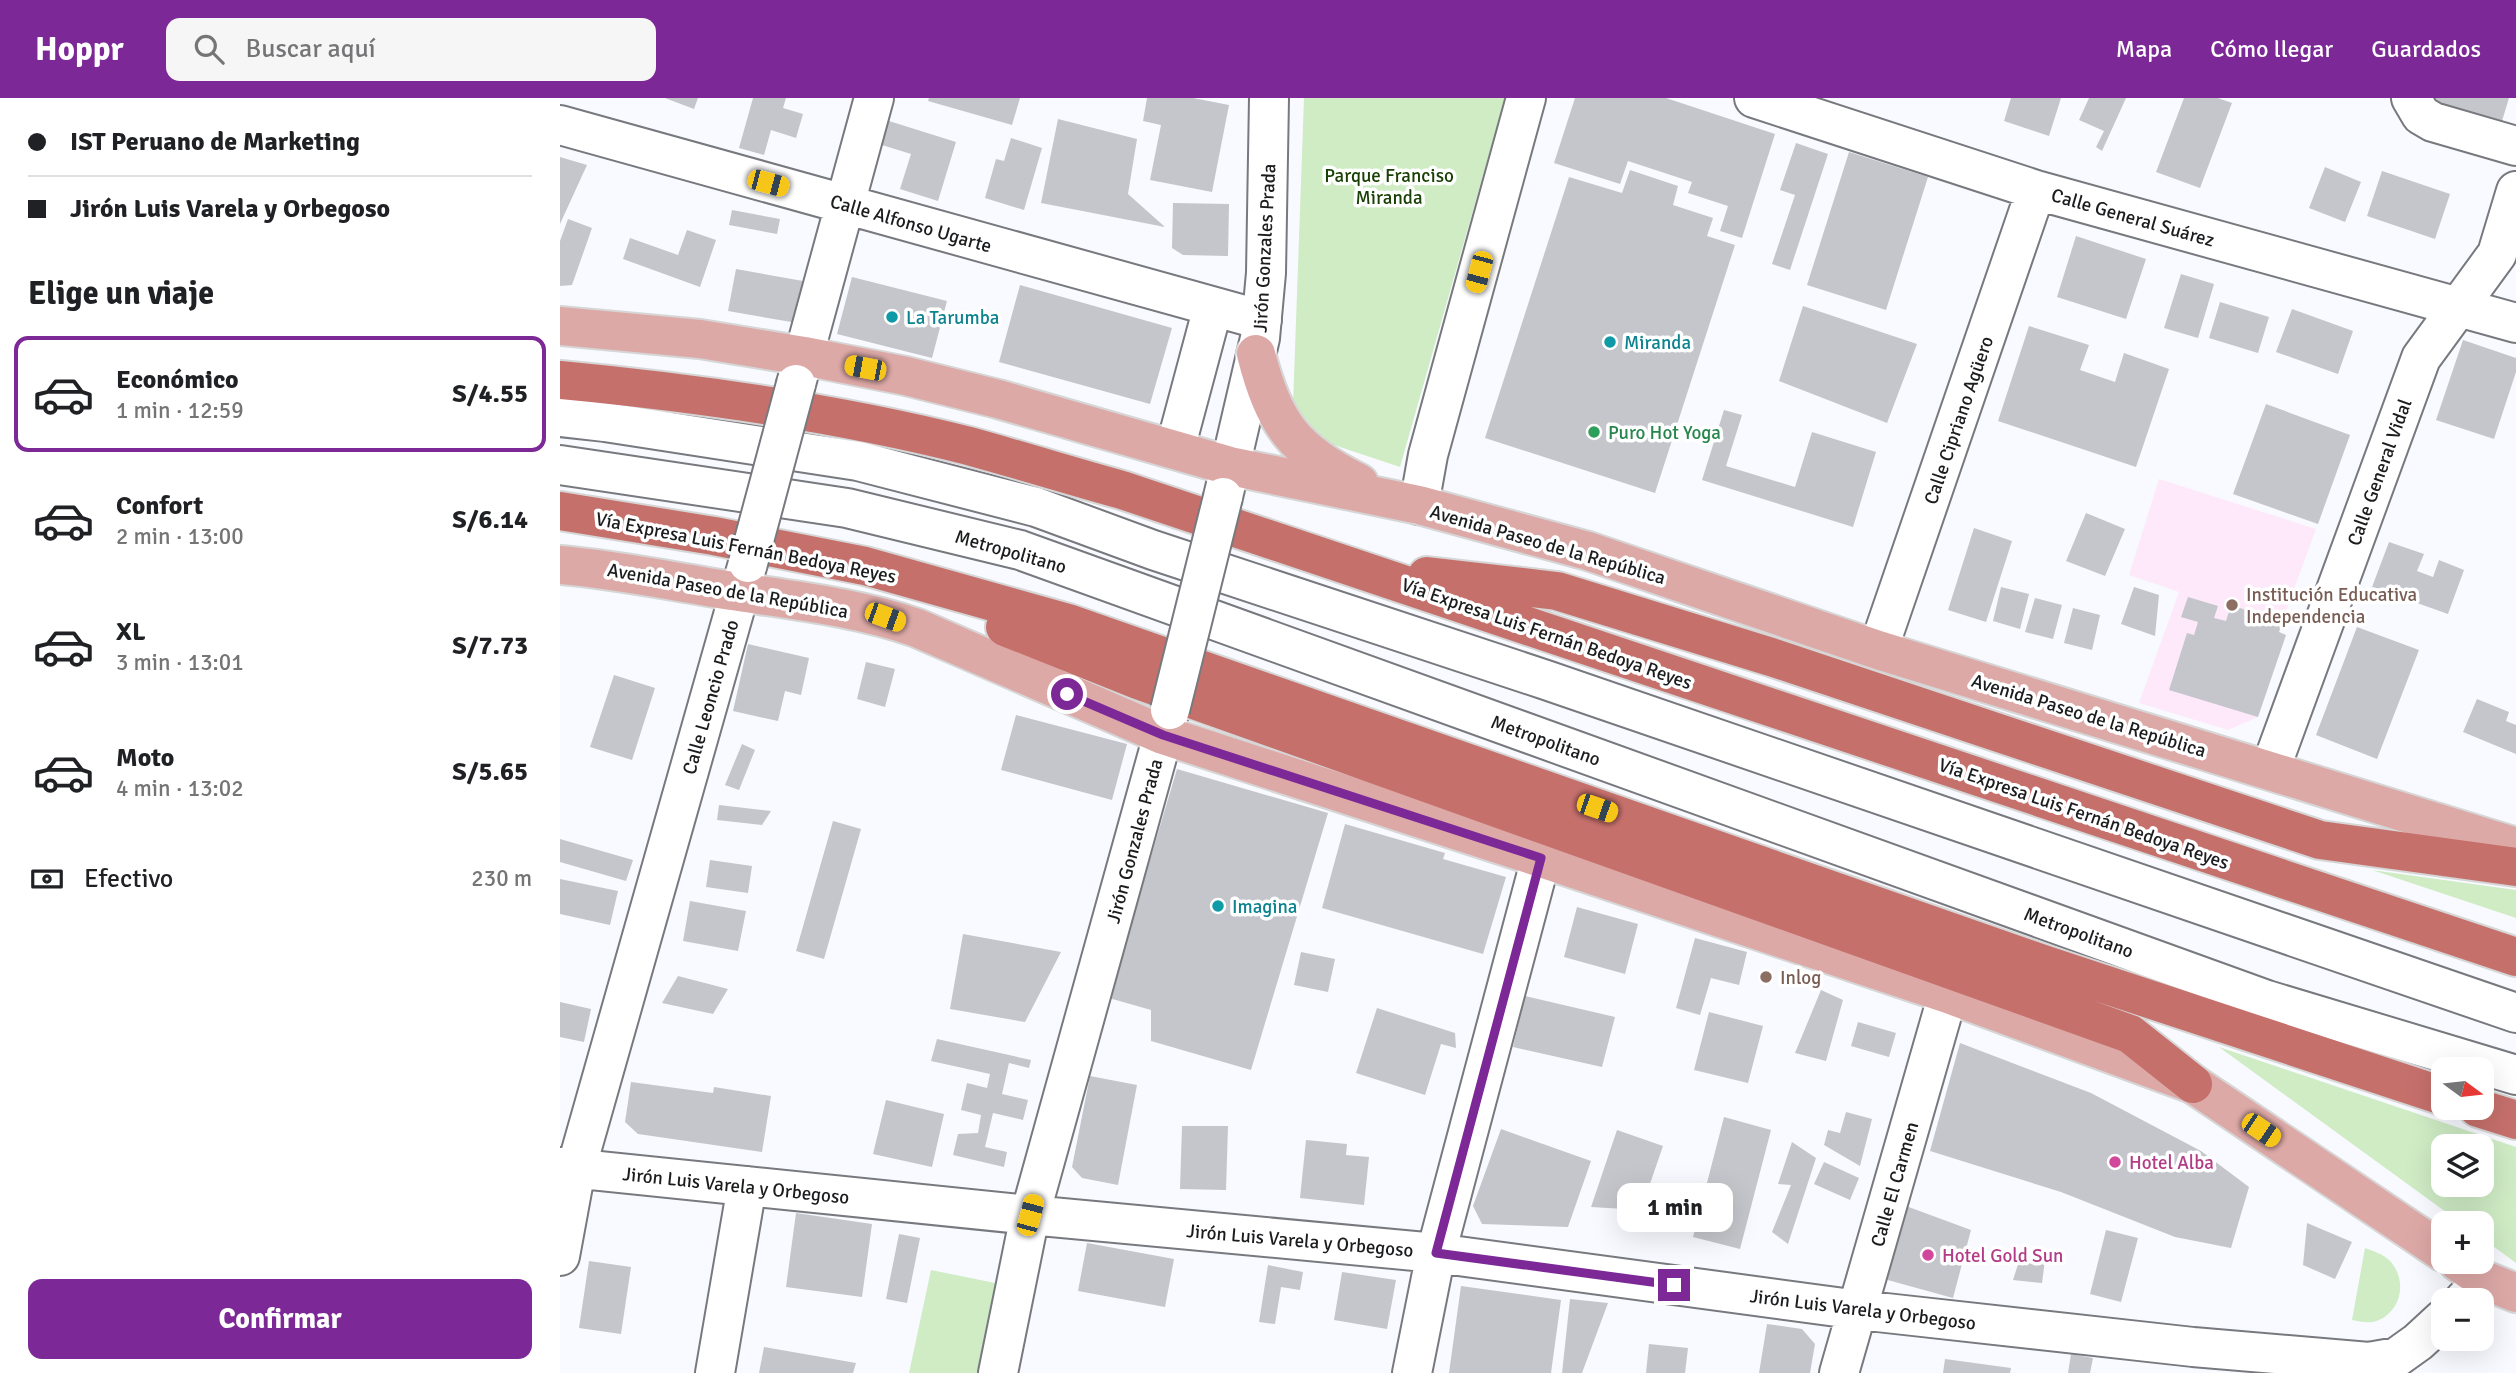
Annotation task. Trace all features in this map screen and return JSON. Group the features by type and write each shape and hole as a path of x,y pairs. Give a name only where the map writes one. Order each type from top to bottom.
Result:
{"highway":[{"name":"Vía Expresa Luis Fernán Bedoya Reyes","path":"560,380 683,392 832,416 968,446 1122,490 2516,957"},
{"name":"Vía Expresa Luis Fernán Bedoya Reyes","path":"560,511 714,536 865,566 1068,623 2046,965 2431,1092"},
{"path":"865,566 1041,642 1138,680 2130,1034 2193,1084"},
{"path":"1352,568 1556,591 1771,657 2320,841 2516,867"},
{"path":"2494,1113 2516,1121"}],"main road":[{"name":"Avenida Paseo de la República","path":"560,326 700,339 800,370 906,376 985,395 1175,449 1226,482 1407,503 1588,551 1878,650 2516,847"},
{"path":"1259,337 1273,406 1287,431 1301,447 1341,474 1407,503"},
{"name":"Avenida Paseo de la República","path":"560,565 744,577 885,617 1541,858 1948,995 2193,1084 2431,1244"}],"street":[{"name":"Calle Leoncio Prado","path":"560,1256 568,1168 744,577 874,98"},
{"name":"Jirón Gonzales Prada","path":"998,1373 1030,1215 1167,722 1259,337 1266,273 1269,98"},
{"path":"1407,503 1428,455 1526,98"},
{"name":"Calle General Suárez","path":"1754,98 2036,190 2516,323"},
{"path":"2411,98 2421,116 2432,122 2516,146"},
{"name":"Calle Alfonso Ugarte","path":"560,125 1213,307 1259,337"},
{"name":"Calle Cipriano Agüero","path":"1878,650 2036,190"},
{"name":"Calle General Vidal","path":"2270,770 2421,358 2497,254 2516,191"},
{"path":"1175,449 1213,307"},
{"path":"560,417 858,461 1036,507 1153,550 1546,680 2516,1013"},
{"name":"Metropolitano","path":"560,465 847,508 1020,550 2267,1000 2516,1075"},
{"path":"1412,1373 1436,1253 1541,858"},
{"name":"Calle El Carmen","path":"1839,1373 1948,995"},
{"name":"Jirón Luis Varela y Orbegoso","path":"568,1168 1436,1253 1859,1310 2190,1360 2369,1362 2396,1357 2431,1330"},
{"path":"715,1373 747,1186"}],"shaded area":[{"name":"Institución Educativa Independencia","path":"2159,479 2316,529 2279,632 2286,635 2258,717 2228,730 2139,703 2179,592 2129,575"}],"green space":[{"name":"Parque Franciso Miranda","path":"1304,98 1505,98 1400,467 1325,442 1293,405"},
{"path":"2372,870 2516,890 2516,918"},
{"path":"2219,1047 2477,1134 2431,1134 2431,1197 2494,1197 2494,1140 2516,1147 2516,1263 2494,1247 2494,1211 2444,1211"},
{"path":"2365,1248 2389,1260 2395,1267 2400,1284 2400,1293 2393,1309 2379,1320 2369,1322 2352,1320"},
{"path":"931,1270 1000,1284 981,1373 909,1373"}],"building":[{"path":"665,98 698,98 694,109"},
{"path":"753,98 786,98 783,108 803,114 796,138 771,130 764,155 739,148"},
{"path":"929,98 1020,98 1012,125 928,101"},
{"path":"1147,98 1193,98 1229,105 1212,192 1150,180 1161,125 1143,121"},
{"path":"1575,98 1666,98 1775,134 1742,238 1720,231 1728,206 1688,193 1692,182 1628,161 1620,184 1554,163"},
{"path":"2011,98 2061,98 2049,136 2004,121"},
{"path":"2089,98 2126,98 2102,151 2096,147 2104,131 2079,120"},
{"path":"2184,98 2218,98 2232,103 2200,188 2156,172"},
{"path":"2426,98 2509,98 2499,131"},
{"path":"1058,119 1137,139 1128,194 1165,227 1041,203"},
{"path":"889,121 956,142 938,201 900,189 911,154 882,145"},
{"path":"1011,138 1042,148 1024,210 985,198 996,159 1004,161"},
{"path":"1796,143 1828,154 1790,270 1772,264 1795,195 1780,190"},
{"path":"1849,152 1928,177 1886,310 1807,285"},
{"path":"560,157 587,165 560,224"},
{"path":"2325,167 2361,182 2345,222 2309,208"},
{"name":"Miranda","path":"1630,170 1678,186 1673,205 1713,218 1707,236 1735,245 1655,493 1485,438 1569,177 1622,193"},
{"path":"2382,171 2450,194 2435,239 2367,216"},
{"path":"1173,203 1229,204 1228,256 1183,255 1172,248"},
{"path":"732,210 780,219 777,234 729,225"},
{"path":"568,219 592,228 572,285 560,286 560,241"},
{"path":"687,230 716,240 700,287 623,259 630,238 678,255"},
{"path":"2076,236 2146,259 2126,319 2057,297"},
{"path":"736,269 803,281 797,323 728,311"},
{"path":"2181,274 2214,284 2198,338 2164,328"},
{"name":"La Tarumba","path":"852,277 947,301 932,358 837,334"},
{"path":"1020,285 1172,328 1150,404 999,362"},
{"path":"2220,302 2269,317 2258,353 2209,338"},
{"path":"1803,306 1917,344 1887,423 1779,381"},
{"path":"2292,309 2353,331 2338,374 2276,352"},
{"path":"2029,326 2089,345 2080,370 2115,382 2124,353 2169,369 2136,467 1998,421"},
{"path":"2463,340 2516,358 2516,372 2494,439 2436,420"},
{"path":"2266,404 2350,435 2318,524 2233,494"},
{"path":"1724,410 1742,415 1726,466 1795,487 1812,432 1876,452 1853,527 1702,480"},
{"path":"2086,513 2125,529 2105,576 2066,561"},
{"path":"1974,528 2012,541 1986,622 1948,610"},
{"path":"2389,542 2424,554 2417,571 2433,577 2439,560 2464,570 2448,614 2372,587"},
{"path":"2001,587 2029,594 2020,629 1993,621"},
{"path":"2134,587 2159,595 2155,636 2121,624"},
{"path":"2188,597 2218,606 2214,618 2226,621 2231,605 2258,614 2256,621 2267,625 2271,613 2284,617 2279,632 2286,635 2258,717 2169,690 2187,633 2194,635 2198,622 2181,617"},
{"path":"2035,598 2062,605 2053,639 2025,632"},
{"path":"2073,608 2100,615 2092,650 2064,643"},
{"path":"2357,627 2419,650 2377,759 2316,735"},
{"path":"748,644 809,658 801,695 785,691 778,721 733,711"},
{"path":"866,662 895,669 885,707 857,699"},
{"path":"614,675 655,688 632,760 590,747"},
{"path":"2477,699 2509,712 2506,721 2516,725 2516,754 2463,732"},
{"path":"1016,715 1127,744 1112,800 1001,770"},
{"path":"742,744 755,750 739,790 725,785"},
{"name":"Imagina","path":"1177,769 1328,813 1251,1070 1151,1041 1151,1010 1109,998"},
{"path":"719,805 771,811 762,825 717,820"},
{"path":"833,821 861,829 824,959 796,951"},
{"path":"1345,824 1445,853 1443,859 1506,877 1483,954 1322,908"},
{"path":"560,839 633,860 626,881 560,862"},
{"path":"710,860 752,866 748,893 706,887"},
{"path":"560,879 618,891 610,925 560,914"},
{"path":"690,901 746,911 738,951 683,941"},
{"path":"1577,907 1638,924 1625,974 1564,957"},
{"path":"963,934 1061,952 1025,1022 950,1009"},
{"path":"1695,938 1747,952 1739,985 1711,978 1700,1015 1676,1008"},
{"path":"1301,952 1335,959 1328,992 1294,985"},
{"path":"678,976 728,989 713,1014 662,1003"},
{"path":"1821,990 1843,1000 1826,1061 1795,1053"},
{"path":"1525,996 1615,1017 1602,1067 1513,1047"},
{"path":"560,1002 591,1009 584,1042 560,1037"},
{"path":"1377,1008 1455,1033 1456,1048 1441,1044 1425,1095 1356,1073"},
{"path":"1709,1012 1763,1026 1748,1083 1694,1070"},
{"path":"1858,1022 1896,1033 1889,1057 1851,1046"},
{"path":"937,1039 1031,1060 1029,1068 1009,1063 1002,1094 1028,1100 1023,1120 993,1113 985,1147 1007,1152 1004,1167 953,1155 958,1134 978,1133 981,1115 961,1110 967,1083 987,1088 990,1074 931,1061"},
{"path":"1960,1043 2091,1093 2201,1151 2249,1187 2231,1248 2175,1237 2061,1192 1930,1151"},
{"path":"1090,1076 1137,1085 1118,1185 1082,1178 1072,1167"},
{"path":"631,1082 713,1093 714,1087 771,1096 762,1152 638,1134 625,1122"},
{"path":"886,1100 944,1114 932,1167 873,1154"},
{"path":"1846,1112 1872,1119 1860,1166 1824,1145 1828,1130 1840,1133"},
{"path":"1724,1117 1771,1130 1740,1249 1693,1237"},
{"path":"1182,1126 1228,1126 1226,1190 1180,1189"},
{"path":"1501,1129 1591,1161 1568,1227 1482,1224 1473,1206"},
{"path":"1617,1130 1663,1146 1641,1210 1591,1207"},
{"path":"1306,1140 1347,1144 1346,1155 1369,1157 1364,1205 1300,1198"},
{"path":"1792,1142 1816,1158 1788,1244 1772,1232 1791,1185 1778,1184"},
{"path":"1824,1162 1859,1178 1850,1200 1814,1184"},
{"name":"Hotel Gold Sun","path":"1906,1206 1971,1230 1953,1298 1884,1279"},
{"path":"796,1213 872,1224 862,1297 786,1287"},
{"path":"2307,1223 2352,1242 2335,1279 2303,1265"},
{"path":"2106,1230 2138,1238 2121,1302 2090,1294"},
{"path":"899,1234 920,1238 907,1303 886,1299"},
{"path":"1087,1243 1174,1259 1165,1307 1078,1291"},
{"path":"2020,1258 2045,1260 2042,1283 2013,1280"},
{"path":"589,1261 631,1267 621,1334 579,1328"},
{"path":"1268,1265 1303,1272 1300,1290 1281,1287 1275,1324 1259,1322"},
{"path":"1342,1272 1396,1280 1387,1329 1334,1320"},
{"path":"1461,1286 1561,1300 1551,1373 1449,1373"},
{"path":"1570,1299 1608,1303 1582,1373 1562,1373"},
{"path":"1767,1324 1802,1329 1815,1344 1810,1373 1759,1373"},
{"path":"1649,1344 1688,1348 1685,1373 1646,1373"},
{"path":"764,1347 856,1363 853,1373 759,1373"},
{"path":"2071,1354 2093,1358 2090,1373 2068,1373"},
{"path":"1945,1359 2011,1368 2010,1373 1943,1373"}],"place":[{"name":"La Tarumba","path":"892,317"},
{"name":"Miranda","path":"1610,342"},
{"name":"Puro Hot Yoga","path":"1594,432"},
{"name":"Institución Educativa Independencia","path":"2232,605"},
{"name":"Imagina","path":"1218,906"},
{"name":"Inlog","path":"1766,977"},
{"name":"Hotel Alba","path":"2115,1162"},
{"name":"Hotel Gold Sun","path":"1928,1255"}],"route":[{"path":"1067,694 1163,735 1541,858 1436,1253 1674,1285"}]}
